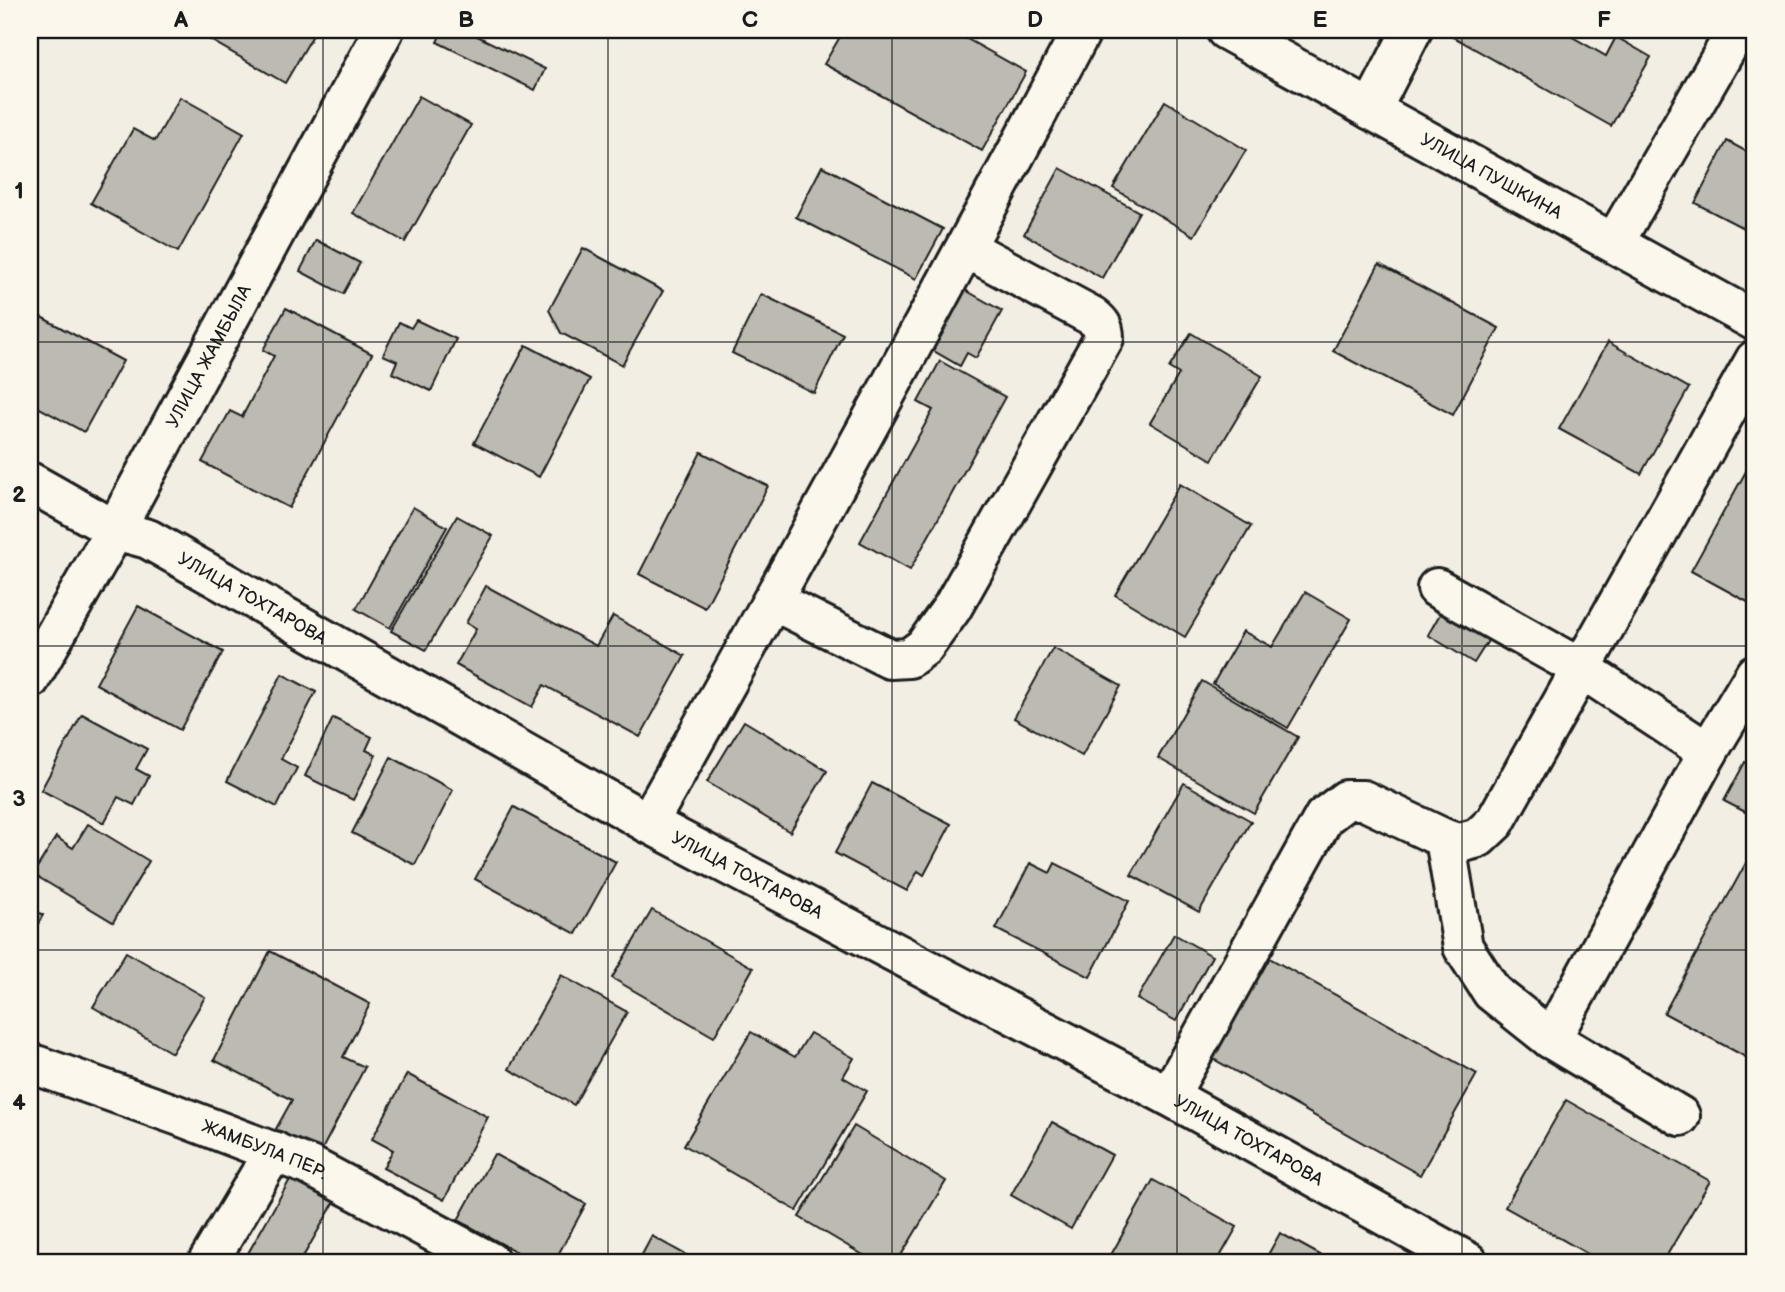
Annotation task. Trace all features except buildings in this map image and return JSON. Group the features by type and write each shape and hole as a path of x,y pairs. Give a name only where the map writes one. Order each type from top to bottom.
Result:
{"street":[{"name":"УЛИЦА ЖАМБЫЛА","path":"30,679 115,530 384,30"},
{"path":"648,823 774,601 1083,30"},
{"name":"УЛИЦА ПУШКИНА","path":"1226,30 1755,321"},
{"path":"1371,110 1412,30"},
{"path":"1614,243 1737,30"},
{"path":"774,601 890,659 909,658 924,647 952,608 1104,338 1101,323 1092,316 966,248"},
{"path":"1169,1096 1324,817 1346,800 1363,800 1445,839 1460,843 1478,838 1495,822 1755,360"},
{"name":"УЛИЦА ТОХТАРОВА","path":"30,482 115,530 148,539 648,823 1169,1096 1468,1262"},
{"path":"1437,588 1582,669 1708,752"},
{"path":"1551,1040 1708,752 1755,674"},
{"path":"1445,839 1464,947 1492,992 1551,1040 1680,1116"},
{"name":"ЖАМБУЛА ПЕР.","path":"30,1063 310,1166 490,1262"},
{"path":"208,1262 274,1151"}]}
